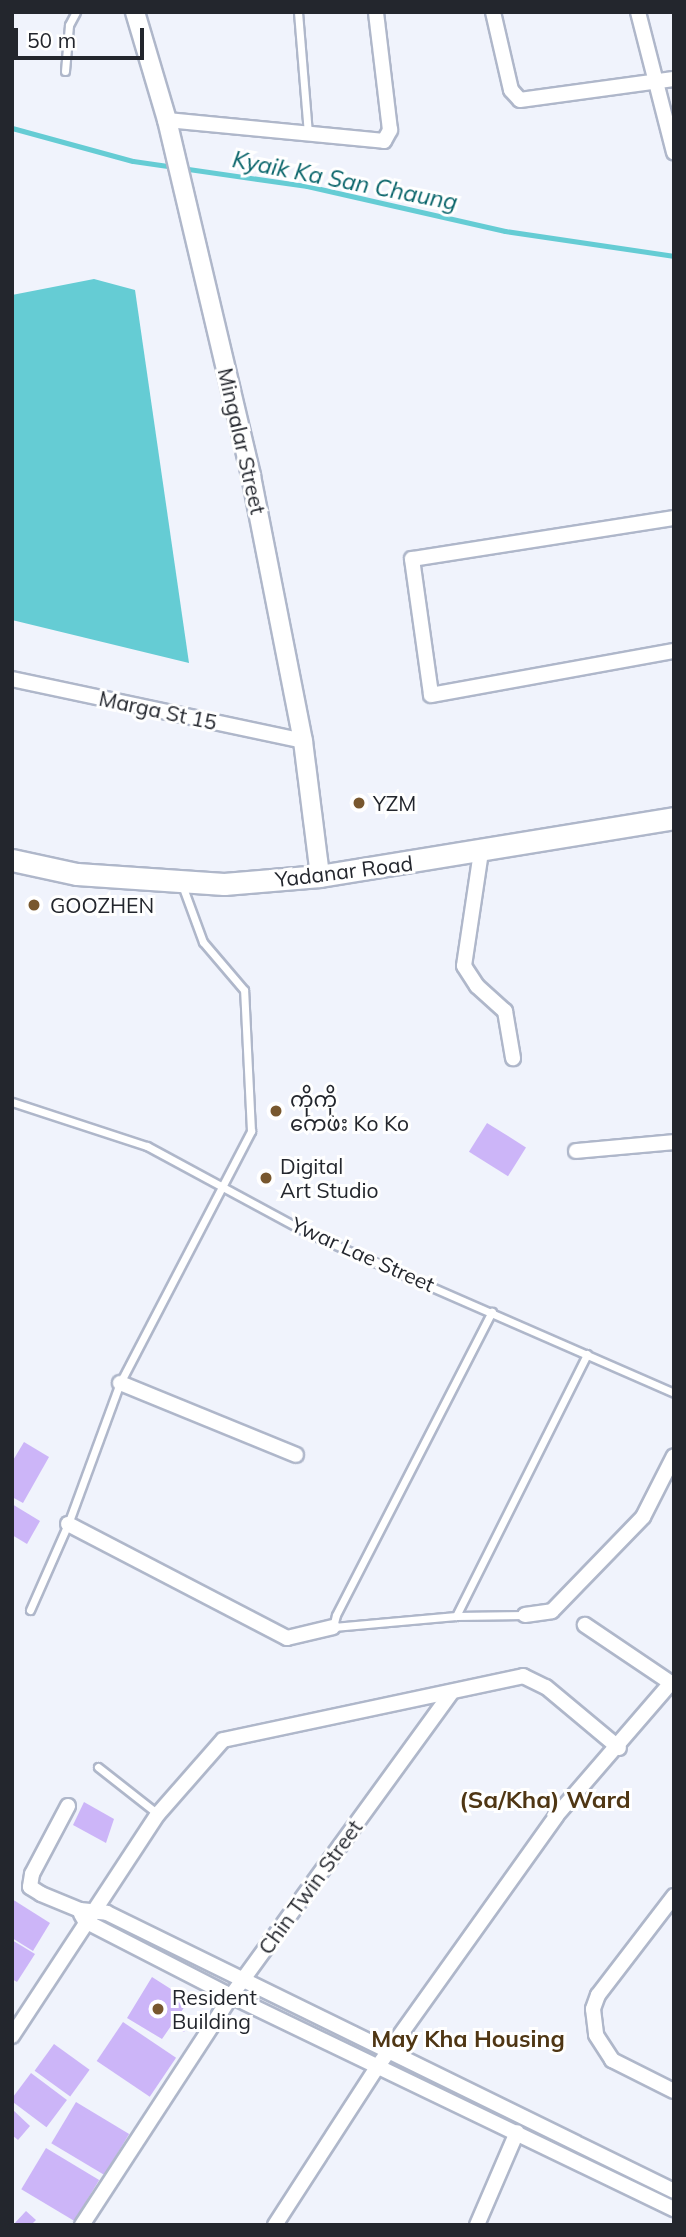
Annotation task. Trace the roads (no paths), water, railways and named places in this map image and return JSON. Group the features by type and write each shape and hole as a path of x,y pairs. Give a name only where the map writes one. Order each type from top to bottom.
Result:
{"main road":[{"name":"Yadanar Road","path":"12,860 77,874 224,884 320,876 481,852 674,818"}],"street":[{"name":"Mingalar Street","path":"135,12 168,127 251,476 303,741 320,876"},
{"path":"168,127 384,141 388,136 376,12"},
{"path":"493,12 511,90 520,100 656,84 674,79"},
{"path":"638,12 674,152"},
{"path":"674,518 412,559 431,695 674,651"},
{"name":"Marga St 15","path":"12,679 303,741"},
{"path":"481,852 464,966 477,986 505,1011 513,1058"},
{"path":"576,1151 674,1142"},
{"path":"120,1383 296,1455"},
{"path":"525,1615 552,1611 643,1517 674,1456"},
{"path":"68,1524 287,1637 334,1627"},
{"path":"275,2225 378,2066 556,1816 672,1684 585,1625"},
{"path":"12,2036 86,1913 158,1814 223,1740 523,1676 535,1679 618,1748"},
{"name":"Chin Twin Street","path":"82,2225 231,1996 451,1693"},
{"path":"68,1806 32,1874 30,1887 243,1980 674,2191"},
{"path":"674,1896 598,1995 593,2009 597,2035 612,2060 674,2091"},
{"path":"86,1913 231,1996 674,2209"},
{"path":"477,2225 517,2132"}],"lane":[{"path":"65,71 69,25 76,12"},
{"path":"298,12 308,135"},
{"path":"30,1610 68,1524 120,1383 226,1185 251,1131 244,990 202,943 181,882"},
{"name":"Ywar Lae Street","path":"12,1102 147,1146 226,1185 308,1233 674,1394"},
{"path":"492,1312 336,1615 334,1627 456,1616 525,1615"},
{"path":"456,1616 587,1354"},
{"path":"98,1767 158,1814"}],"water":[{"path":"94,279 135,290 189,663 12,620 12,295"}],"waterway":[{"name":"Kyaik Ka San Chaung","path":"12,128 133,161 307,186 505,231 674,256"}],"place":[{"name":"YZM","path":"359,803"},
{"name":"GOOZHEN","path":"34,905"},
{"name":"ကိုကို ကေဖး Ko Ko","path":"276,1111"},
{"name":"Digital Art Studio","path":"266,1178"},
{"name":"Resident Building","path":"158,2009"}],"district":[{"name":"(Sa/Kha) Ward","path":"545,1800"},
{"name":"May Kha Housing","path":"468,2039"}]}
